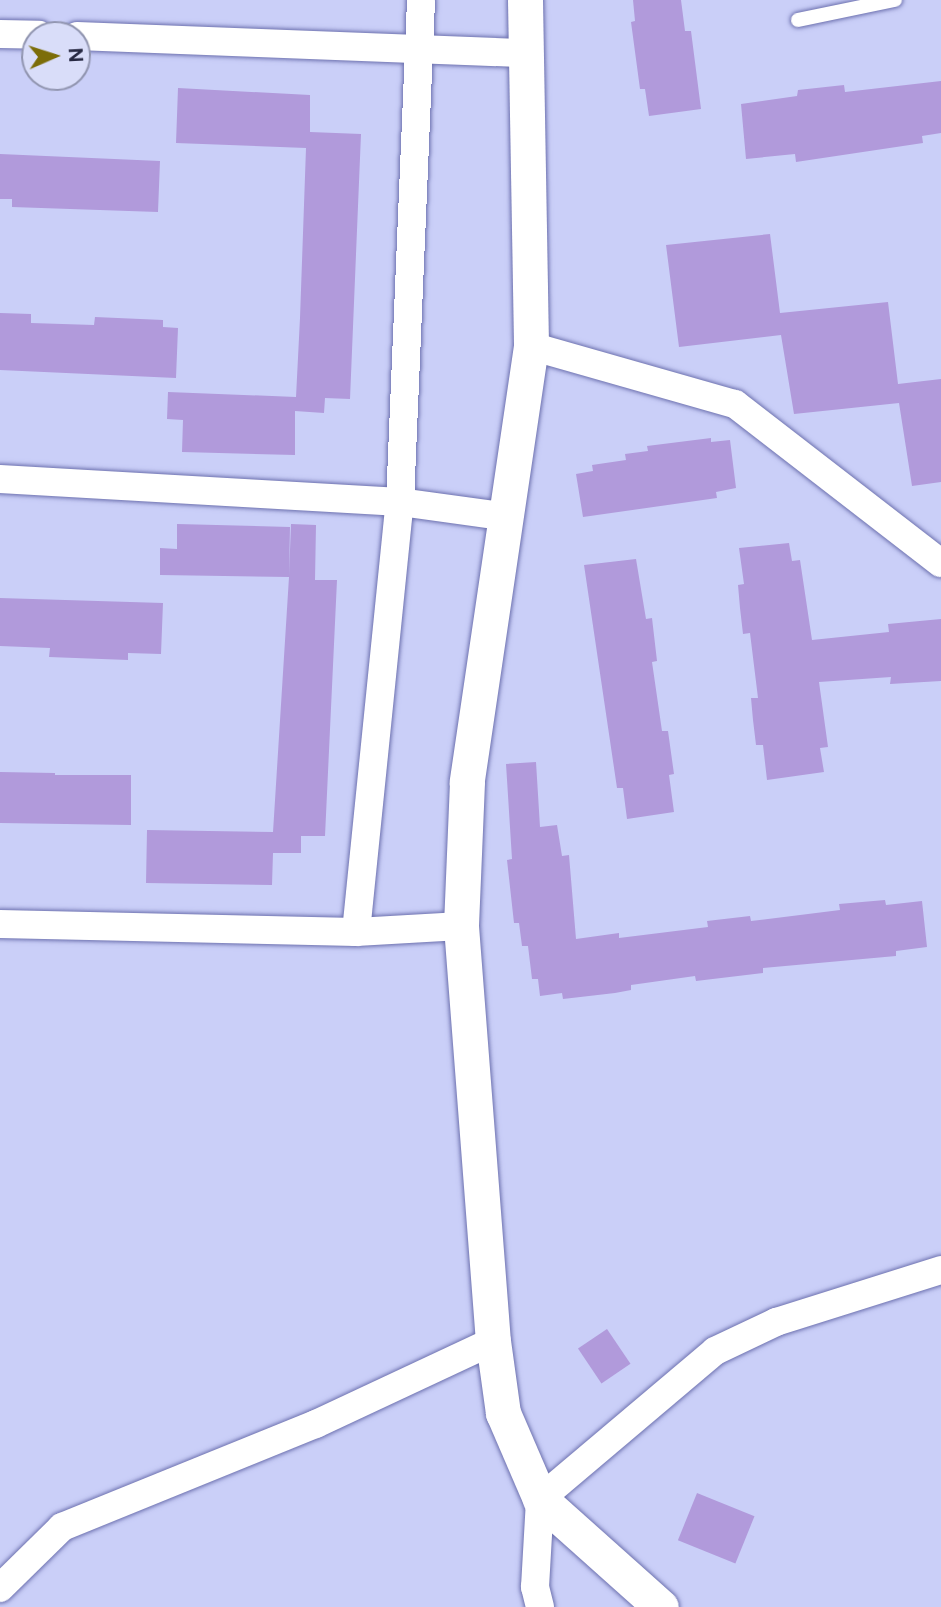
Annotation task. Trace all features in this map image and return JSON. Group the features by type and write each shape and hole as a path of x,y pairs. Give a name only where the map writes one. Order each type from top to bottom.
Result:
{"street":[{"path":"356,932 400,502 421,0"},
{"path":"525,0 531,346 467,782 461,926 493,1341 503,1413 540,1499 661,1607"},
{"path":"0,34 21,35"},
{"path":"91,36 526,53"},
{"path":"531,346 735,404 941,563"},
{"path":"0,479 400,502 508,517"},
{"path":"0,924 356,932 461,926"},
{"path":"540,1607 535,1587 540,1499 715,1351 776,1322 941,1270"},
{"path":"0,1588 62,1527 316,1424 493,1341"}],"lane":[{"path":"798,20 895,0"}],"building":[{"path":"633,0 681,0 685,31 691,31 701,109 649,116 645,89 640,89 631,22 635,21"},
{"path":"941,81 941,133 922,136 923,143 796,162 795,154 746,159 741,104 797,96 798,90 844,85 845,92"},
{"path":"178,88 310,95 310,132 361,134 350,399 325,398 324,413 295,411 295,455 182,452 183,420 167,419 168,392 296,397 306,148 176,143"},
{"path":"0,154 160,161 158,212 12,207 12,199 0,199"},
{"path":"770,234 780,313 888,302 898,384 941,379 941,482 912,486 899,403 794,414 781,335 679,347 666,245"},
{"path":"0,313 31,314 31,323 94,325 95,317 163,320 163,327 178,328 176,378 0,370"},
{"path":"711,438 711,442 730,440 736,488 716,492 717,498 583,517 576,474 593,471 592,465 626,460 625,454 648,451 647,446"},
{"path":"177,524 290,527 289,576 291,524 316,525 315,580 337,580 325,836 301,836 301,853 273,853 272,885 146,883 147,830 273,832 289,577 160,575 160,548 177,549"},
{"path":"789,543 792,561 800,560 812,640 889,632 888,624 941,619 941,681 890,684 891,677 819,682 828,747 820,748 824,772 767,780 763,745 756,745 751,698 758,698 750,633 743,634 738,585 744,584 739,548"},
{"path":"636,559 646,619 652,618 657,661 652,662 662,731 668,731 674,774 669,775 674,812 627,819 623,788 617,788 584,565"},
{"path":"0,598 163,603 161,654 128,653 128,660 49,657 50,648 0,646"},
{"path":"536,762 540,827 557,825 562,856 569,855 576,939 619,933 619,938 708,927 707,921 750,916 751,921 840,910 839,904 885,900 886,905 922,901 927,947 896,951 896,956 763,968 763,973 696,981 695,976 631,985 631,990 615,993 563,999 562,993 540,996 538,979 532,979 528,946 522,946 519,923 514,923 507,860 512,859 506,764"},
{"path":"0,772 131,775 131,825 0,823"},
{"path":"607,1329 630,1364 601,1383 578,1349"},
{"path":"697,1493 754,1516 735,1564 678,1540"}]}
